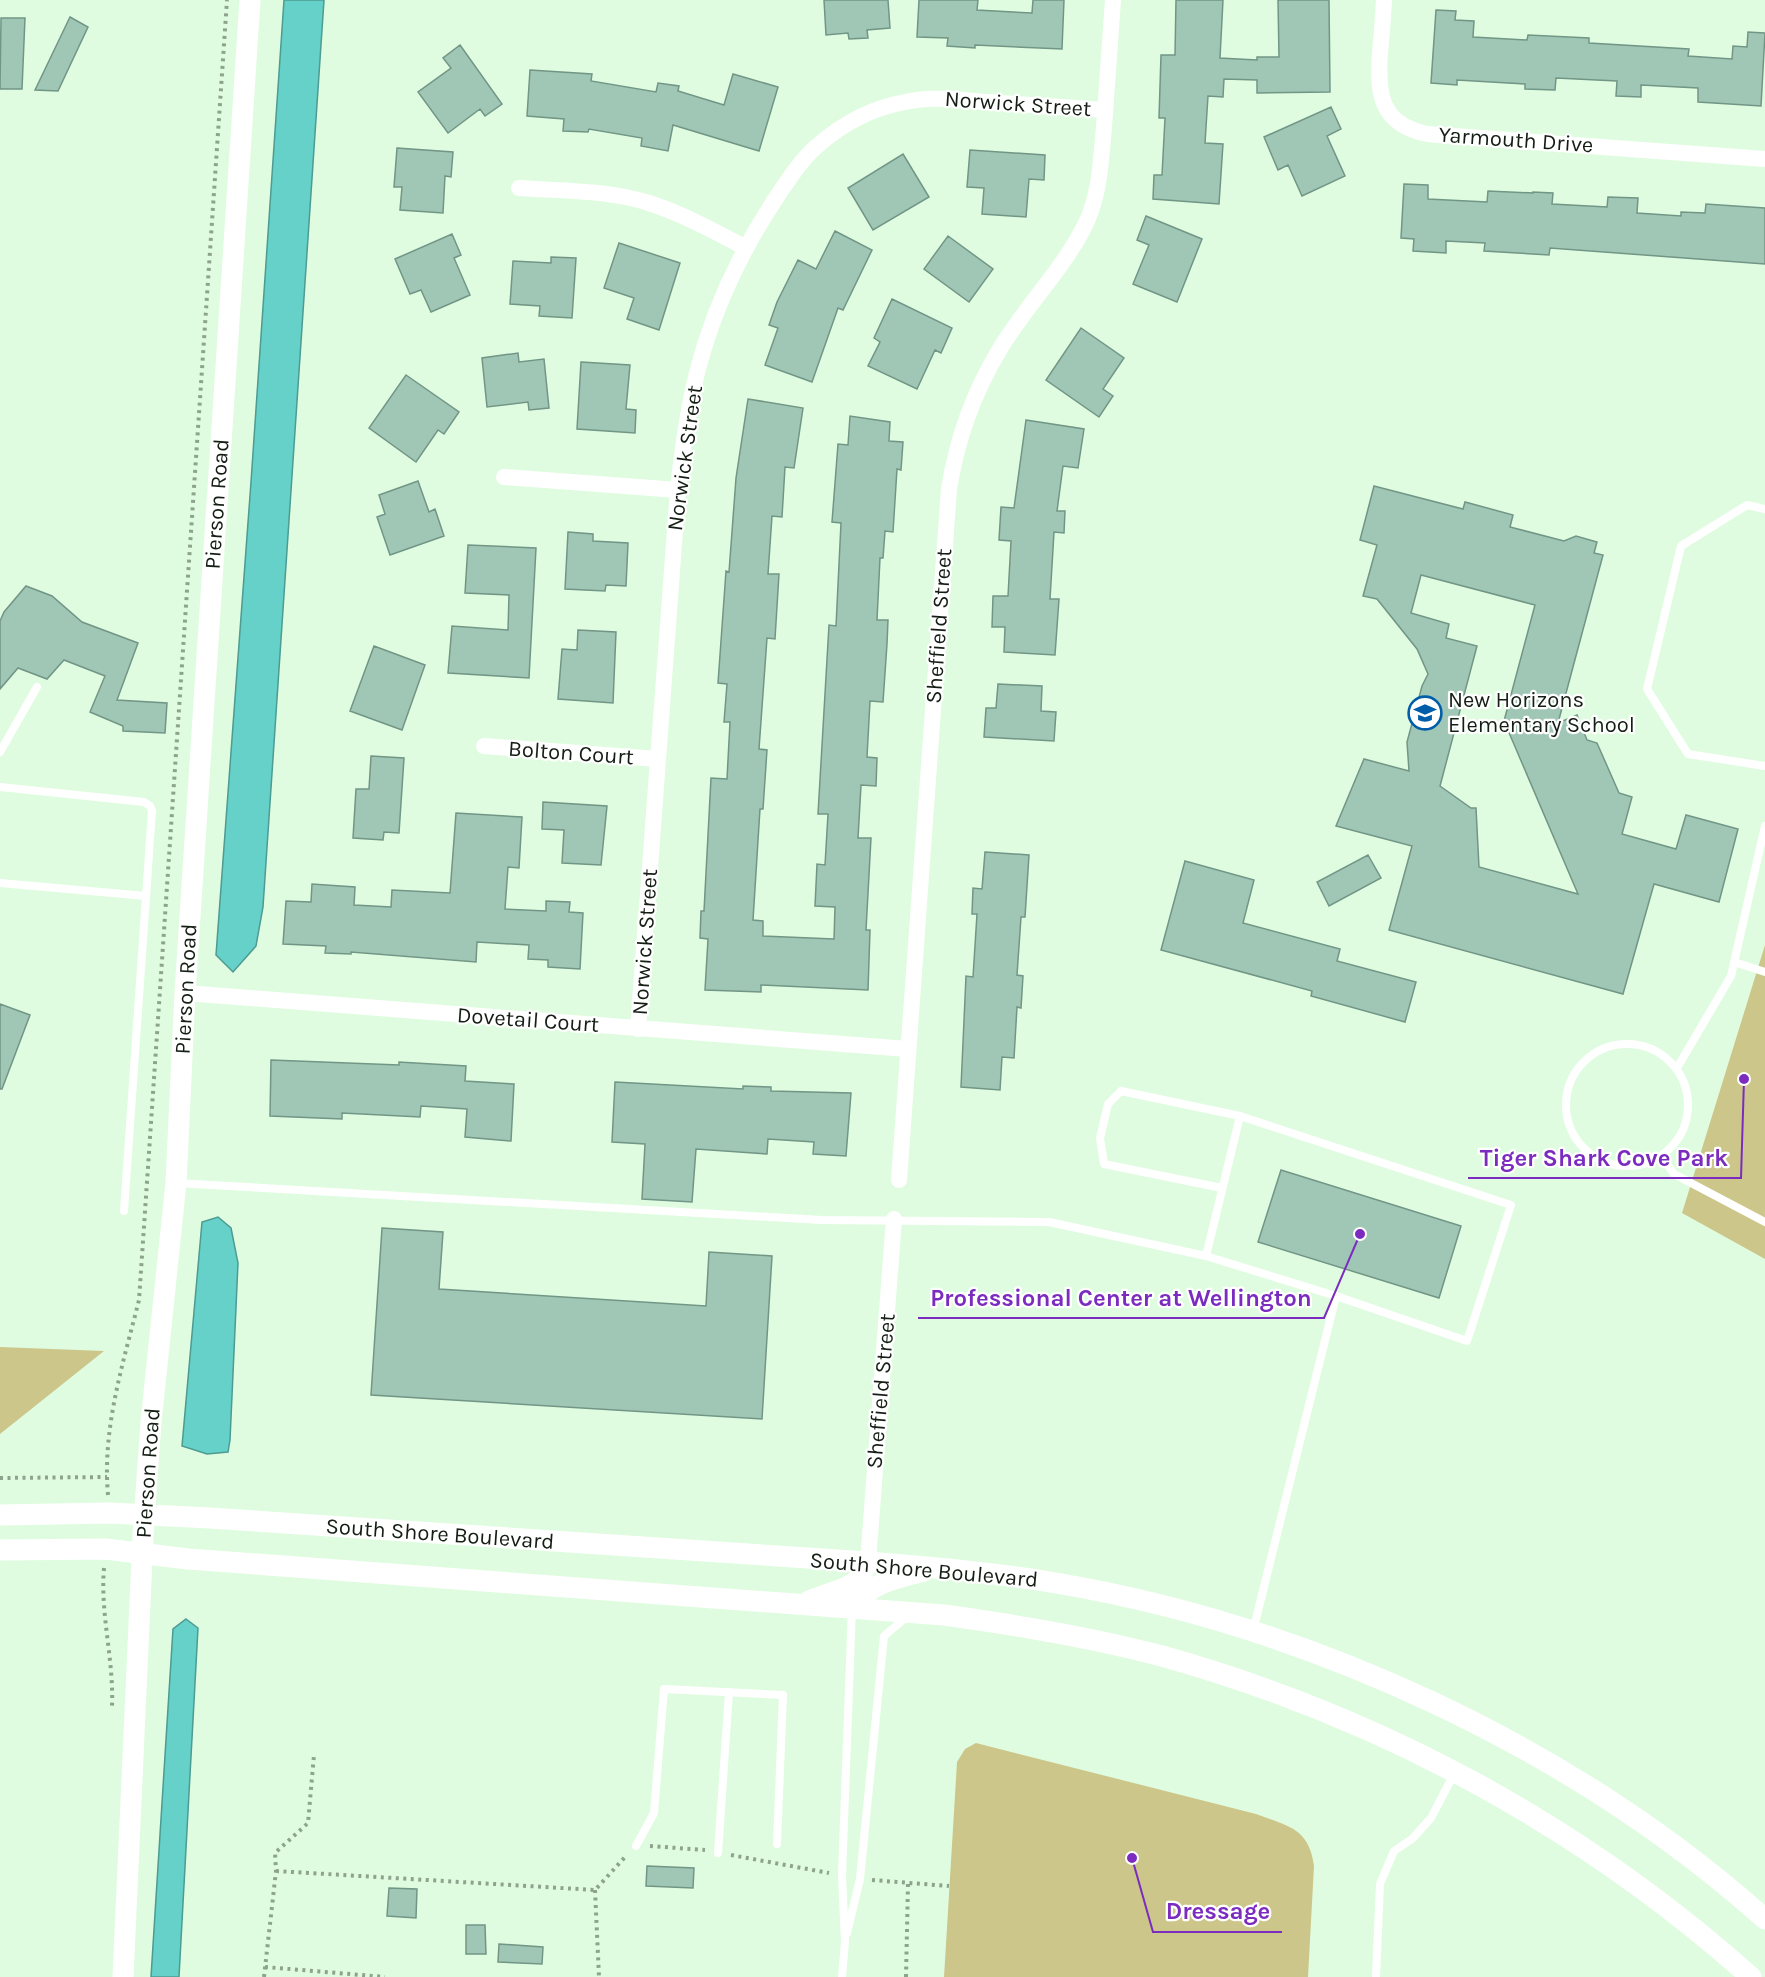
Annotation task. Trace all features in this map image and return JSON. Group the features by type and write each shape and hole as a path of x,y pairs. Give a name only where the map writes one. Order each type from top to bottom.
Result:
{"street":[{"name":"Pierson Road","path":"123,1977 145,1515 151,1422 176,1182 185,993 250,0"},
{"name":"Sheffield Street","path":"899,1180 949,489 954,459 978,388 995,358 1074,246 1088,219 1100,176 1113,0"},
{"name":"Yarmouth Drive","path":"1384,0 1378,81 1381,97 1388,111 1399,123 1413,131 1427,134 1765,159"},
{"name":"Norwick Street","path":"638,1029 684,432 697,372 717,314 746,248 764,215 815,147 851,121 878,109 906,101 936,99 1105,110"},
{"path":"519,188 610,195 646,202 681,214 746,248"},
{"path":"504,477 678,490"},
{"name":"Bolton Court","path":"484,746 658,759"},
{"name":"Dovetail Court","path":"185,993 908,1048"},
{"name":"Sheffield Street","path":"868,1562 894,1219"},
{"name":"South Shore Boulevard","path":"0,1515 110,1513 222,1518 868,1562 934,1567 1050,1582 1114,1594 1187,1612 1330,1659 1390,1683 1468,1720 1544,1761 1616,1806 1686,1856 1765,1919"},
{"name":"South Shore Boulevard","path":"0,1550 106,1549 188,1559 912,1612 1028,1627 1162,1656 1302,1702 1361,1726 1512,1802 1583,1847 1653,1896 1719,1948 1751,1977"},
{"path":"800,1604 845,1588 857,1581 868,1562"},
{"path":"852,1608 863,1593 880,1584 934,1567"}],"lane":[{"path":"1765,509 1747,505 1681,546 1647,689 1689,754 1765,766"},
{"path":"0,752 38,687"},
{"path":"0,787 144,802 150,806 152,812 124,1211"},
{"path":"1677,1068 1731,976 1765,826"},
{"path":"0,883 146,896"},
{"path":"1734,962 1765,972"},
{"path":"1622,1043 1642,1045 1662,1053 1677,1068 1686,1086 1689,1106 1685,1125 1676,1143 1661,1156 1643,1165 1624,1167 1604,1162 1587,1152 1574,1137 1567,1118 1566,1098 1572,1078 1584,1061 1601,1049 1622,1043"},
{"path":"176,1182 821,1220 1049,1221 1206,1256 1336,1296 1467,1341 1511,1205 1240,1116 1121,1091 1108,1104 1100,1138 1104,1164 1222,1188"},
{"path":"1206,1256 1240,1116"},
{"path":"1661,1156 1674,1174 1765,1222"},
{"path":"1252,1632 1336,1296"},
{"path":"842,1977 844,1942 842,1875 852,1608"},
{"path":"844,1942 860,1879 884,1636 912,1612"},
{"path":"636,1846 654,1812 664,1689 783,1695 777,1844"},
{"path":"718,1853 729,1692"},
{"path":"1376,1977 1380,1884 1394,1851 1412,1839 1431,1818 1455,1772"}],"path":[{"path":"110,1513 107,1477 108,1433 138,1300 227,0"},
{"path":"0,1478 107,1477"},
{"path":"106,1549 103,1586 105,1626 113,1679 112,1715"},
{"path":"264,1977 276,1871 275,1853 308,1822 314,1755"},
{"path":"598,1977 595,1890 636,1846 690,1848 842,1875"},
{"path":"276,1871 595,1890"},
{"path":"860,1879 949,1886"},
{"path":"906,1977 908,1883"},
{"path":"265,1967 386,1977"}],"shaded area":[{"path":"1765,945 1765,1259 1682,1213"},
{"path":"0,1347 104,1351 0,1434"},
{"path":"976,1743 1256,1814 1295,1830 1307,1844 1314,1866 1308,1977 944,1977 957,1762 965,1749"}],"water":[{"path":"284,0 324,0 263,907 256,946 233,972 216,955"},
{"path":"218,1217 231,1228 238,1263 230,1440 228,1452 207,1454 182,1446 202,1222"},
{"path":"186,1619 198,1628 179,1977 151,1977 173,1629"}],"building":[{"path":"824,0 888,0 890,28 867,30 868,38 849,39 848,33 826,35"},
{"path":"919,0 978,0 977,10 1032,13 1033,0 1064,0 1062,49 947,46 948,38 917,37"},
{"path":"1176,0 1223,0 1220,58 1257,60 1257,57 1279,57 1278,0 1329,0 1330,92 1257,93 1257,80 1224,79 1223,97 1208,96 1205,143 1223,144 1219,204 1153,199 1154,175 1162,175 1165,118 1159,118 1161,55 1175,55"},
{"path":"1436,10 1456,11 1455,20 1474,21 1473,37 1527,40 1528,35 1589,38 1589,43 1689,49 1688,56 1732,59 1733,46 1747,47 1748,32 1765,33 1761,106 1698,102 1698,88 1641,85 1641,97 1616,96 1617,81 1556,78 1555,90 1525,89 1525,84 1457,80 1457,85 1431,83"},
{"path":"70,17 88,27 58,91 35,90"},
{"path":"1,18 25,18 22,89 0,89"},
{"path":"460,45 502,104 485,116 480,109 448,133 418,92 451,68 443,58"},
{"path":"530,70 592,74 591,81 656,92 658,83 679,86 678,91 724,105 733,74 778,87 759,151 673,125 668,151 641,146 642,138 589,129 588,132 563,131 564,119 527,116"},
{"path":"1331,107 1341,129 1327,136 1345,176 1302,196 1288,165 1278,170 1264,137"},
{"path":"397,148 453,152 451,177 445,176 443,213 400,210 402,187 394,187"},
{"path":"970,150 1045,155 1044,180 1029,179 1026,217 982,214 984,188 967,187"},
{"path":"903,154 929,197 873,230 848,188"},
{"path":"1404,184 1428,185 1428,199 1487,202 1488,191 1533,192 1553,193 1552,204 1607,207 1608,197 1638,198 1637,213 1681,216 1681,212 1705,213 1706,204 1765,208 1765,264 1550,248 1549,255 1484,251 1485,243 1446,241 1446,253 1413,251 1414,239 1401,238"},
{"path":"1146,216 1202,239 1177,302 1133,284 1149,245 1137,240"},
{"path":"835,231 872,250 843,310 838,308 812,382 765,365 778,328 769,325 777,302 798,260 816,269"},
{"path":"452,234 461,255 454,258 470,295 431,312 421,290 410,294 395,259"},
{"path":"948,236 993,269 969,302 924,269"},
{"path":"619,243 680,263 659,330 627,319 634,298 604,288"},
{"path":"551,257 576,258 572,318 539,316 540,306 510,304 513,261 551,263"},
{"path":"892,299 952,328 941,353 935,350 917,389 868,366 880,342 874,338"},
{"path":"1081,328 1124,358 1103,389 1113,396 1099,417 1046,380"},
{"path":"518,353 519,362 544,359 549,408 529,410 528,402 487,407 482,358"},
{"path":"581,362 630,365 626,409 636,410 635,433 577,429"},
{"path":"406,375 459,412 444,434 438,430 416,462 369,428"},
{"path":"748,399 803,408 794,468 785,467 782,517 772,516 768,574 779,574 775,639 767,638 759,749 767,750 763,809 760,809 753,920 763,921 763,936 834,939 835,907 815,906 817,864 825,865 828,814 818,814 829,625 836,626 841,523 832,522 838,444 848,445 850,416 890,422 889,441 903,442 901,470 897,469 893,532 885,531 883,558 880,558 877,620 888,620 887,644 883,702 870,701 867,757 877,758 876,786 861,785 858,838 871,838 866,930 870,930 868,990 761,985 761,992 705,990 708,939 700,938 701,911 704,911 711,778 727,779 730,722 724,722 727,684 718,683 726,571 729,572 736,478"},
{"path":"1026,420 1084,429 1078,468 1063,466 1057,511 1065,511 1064,533 1054,532 1050,599 1059,599 1055,655 1004,652 1005,627 992,627 993,596 1008,596 1011,541 999,540 1001,507 1014,508"},
{"path":"418,481 429,512 435,509 444,536 390,555 377,517 385,514 379,495"},
{"path":"1374,486 1463,509 1465,502 1513,515 1510,527 1564,541 1576,536 1597,542 1594,553 1603,555 1558,723 1577,715 1587,740 1597,743 1619,793 1632,797 1622,834 1676,849 1686,815 1738,829 1719,902 1654,884 1623,994 1389,930 1412,846 1336,826 1364,759 1409,771 1407,742 1422,686 1428,674 1417,649 1377,599 1363,596 1377,545 1360,540","holes":["1421,575 1535,605 1504,721 1578,894 1479,867 1476,808 1471,808 1440,786 1477,646 1446,638 1449,624 1411,613"]},
{"path":"568,532 593,534 593,541 628,543 626,586 606,585 605,591 565,589"},
{"path":"468,545 536,548 529,678 448,673 452,626 508,630 509,595 465,593"},
{"path":"26,586 52,596 82,622 138,643 117,700 167,703 165,733 123,731 123,726 90,712 105,676 64,660 47,679 18,668 0,689 0,621 4,612"},
{"path":"578,630 616,632 613,703 558,699 562,649 577,650"},
{"path":"374,646 425,665 402,730 350,711"},
{"path":"998,684 1042,686 1041,711 1056,712 1054,741 984,737 986,708 996,708"},
{"path":"371,756 404,758 399,833 384,832 383,840 353,838 356,789 369,789"},
{"path":"543,802 607,806 601,865 562,863 564,830 542,829"},
{"path":"456,813 522,817 519,868 508,867 505,909 546,911 546,901 570,902 569,912 583,913 580,969 548,967 548,960 528,959 529,945 477,942 476,962 351,952 351,954 325,953 326,946 283,944 286,901 311,902 312,884 355,887 354,905 391,907 392,890 450,893"},
{"path":"985,852 1029,855 1025,917 1021,917 1017,975 1023,976 1021,1008 1017,1007 1014,1058 1002,1057 1000,1090 961,1087 966,976 973,977 977,914 972,914 973,888 982,889"},
{"path":"1368,855 1381,878 1329,906 1317,882"},
{"path":"1185,861 1254,880 1243,923 1340,949 1337,961 1416,982 1405,1022 1311,996 1312,991 1161,950"},
{"path":"0,1004 30,1015 2,1089 0,1089"},
{"path":"271,1060 399,1065 399,1062 466,1066 465,1081 514,1084 511,1141 465,1137 467,1109 421,1106 420,1117 342,1113 342,1119 270,1116"},
{"path":"615,1082 743,1089 743,1086 771,1087 771,1091 851,1093 846,1156 813,1154 814,1142 768,1139 767,1154 696,1149 692,1202 642,1199 645,1144 612,1142"},
{"path":"1281,1170 1461,1226 1439,1298 1258,1242"},
{"path":"382,1228 443,1232 439,1289 706,1306 709,1252 772,1256 762,1419 371,1395"},
{"path":"647,1866 694,1868 693,1888 646,1886"},
{"path":"389,1888 417,1889 416,1918 387,1916"},
{"path":"466,1925 485,1925 486,1954 466,1954"},
{"path":"499,1944 543,1947 542,1964 498,1962"}],"place":[{"name":"New Horizons Elementary School","path":"1425,713"},
{"name":"Tiger Shark Cove Park","path":"1744,1079"},
{"name":"Professional Center at Wellington","path":"1360,1234"},
{"name":"Dressage","path":"1132,1858"}]}
